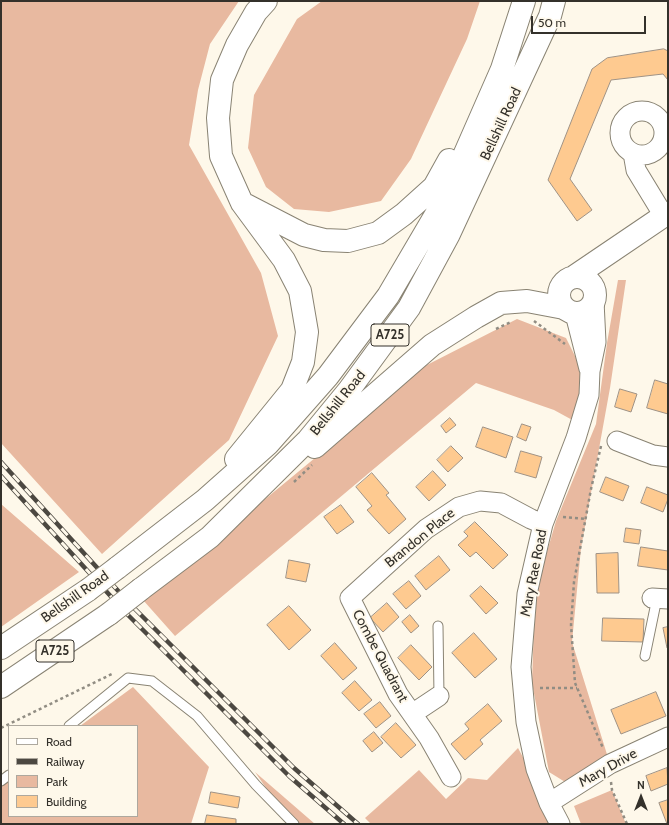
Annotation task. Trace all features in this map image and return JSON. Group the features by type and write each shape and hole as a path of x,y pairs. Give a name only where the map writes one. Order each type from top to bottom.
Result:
{"main road":[{"path":"205,500 257,432 292,390 303,362 307,332 300,291 284,260 242,203 221,156 218,118 222,80 237,45 256,12 266,1"},
{"name":"Bellshill Road","path":"1,648 88,590 205,500 268,444 328,376 388,296 445,198 502,69 524,2"},
{"name":"Bellshill Road","path":"1,687 109,614 210,537 308,440 349,390 409,308 449,234 552,9"},
{"path":"242,203 304,235 324,240 348,241 378,233 404,214 434,187 502,69"},
{"path":"570,311 560,304 558,298 560,286 564,281 576,276 666,214"},
{"path":"210,537 432,345 501,302 527,301 570,311 588,310 595,298 610,253"},
{"path":"576,276 587,279 595,289 595,298"}],"street":[{"path":"633,153 636,170 666,214"},
{"name":"Mary Rae Road","path":"560,824 549,803 536,769 526,722 521,667 527,594 545,520 576,438 589,395 590,371 596,342 595,298"},
{"name":"Mary Rae Road","path":"570,311 590,371"},
{"path":"609,444 653,455 668,457"},
{"name":"Brandon Place","path":"350,598 426,529 458,507 480,501 501,503 531,519 545,520"},
{"name":"Combe Quadrant","path":"350,598 398,694 429,738 451,777"},
{"name":"Combe Quadrant","path":"412,714 439,696"},
{"name":"Mary Drive","path":"549,803 610,764 668,737"}],"lane":[{"path":"645,656 659,598"},
{"path":"438,626 439,696"},
{"path":"70,725 128,678 152,681 197,716 256,785 294,824"}],"path":[{"path":"609,444 586,519 574,582 571,625 575,683 610,764 612,790 627,824"},
{"path":"545,520 586,519"},
{"path":"1,728 115,672 128,678"},
{"path":"523,689 577,688"}],"green space":[{"path":"1,1 239,1 210,44 198,90 189,145 261,273 278,336 229,440 102,554 1,443"},
{"path":"322,1 480,1 467,39 411,159 381,201 329,212 294,209 266,187 248,148 254,95 297,19"},
{"path":"618,280 626,280 610,388 581,548 572,642 610,764 570,785 549,772 532,683 535,593 556,521 596,424 607,343"},
{"path":"517,319 566,338 585,376 576,422 554,410 476,383 175,636 143,600 344,434 421,368"},
{"path":"1,504 79,572 1,627"},
{"path":"133,687 209,767 191,824 1,824 1,784 8,780 8,817 138,817 138,725 81,725"},
{"path":"518,748 559,824 371,824 365,818 419,770 446,799 468,778 487,780"},
{"path":"255,772 315,824 291,824"},
{"path":"612,790 626,824 581,824 574,806"}],"building":[{"path":"664,49 668,51 668,80 663,74 611,80 570,179 592,210 577,221 548,180 592,69 607,58"},
{"path":"655,380 668,384 668,414 647,408"},
{"path":"620,389 637,394 631,412 615,407"},
{"path":"450,418 456,425 446,433 441,426"},
{"path":"522,424 531,427 526,441 517,437"},
{"path":"483,427 513,437 506,458 476,447"},
{"path":"451,446 463,458 448,472 437,460"},
{"path":"521,451 542,457 536,478 515,472"},
{"path":"433,471 446,485 429,501 416,487"},
{"path":"372,473 389,493 386,495 406,519 389,534 367,510 372,506 356,487"},
{"path":"606,477 629,486 623,501 600,492"},
{"path":"647,487 668,495 663,512 641,503"},
{"path":"341,505 354,522 337,534 324,517"},
{"path":"475,522 508,555 493,569 476,552 470,557 458,545 468,536 464,532"},
{"path":"626,528 641,530 639,544 624,542"},
{"path":"641,547 668,551 668,570 638,566"},
{"path":"618,553 619,593 597,593 596,554"},
{"path":"439,556 450,570 426,590 415,576"},
{"path":"289,560 310,564 306,582 286,578"},
{"path":"409,581 421,596 406,609 393,594"},
{"path":"481,586 498,603 486,614 470,596"},
{"path":"387,603 399,617 383,632 370,618"},
{"path":"289,606 311,630 289,650 267,625"},
{"path":"410,615 419,626 411,633 402,622"},
{"path":"603,618 644,619 643,642 602,641"},
{"path":"668,627 668,648 667,648 663,628"},
{"path":"474,633 497,659 475,678 452,653"},
{"path":"335,643 357,668 343,680 321,656"},
{"path":"411,645 432,667 419,680 398,658"},
{"path":"355,681 372,700 359,711 342,693"},
{"path":"656,692 666,716 621,734 611,710"},
{"path":"380,702 391,716 376,728 364,714"},
{"path":"488,704 502,721 480,740 483,744 465,760 451,744 469,729 465,724"},
{"path":"396,723 416,745 401,758 381,737"},
{"path":"374,732 383,743 372,752 363,741"},
{"path":"667,768 668,784 651,791 646,776"},
{"path":"211,792 240,797 238,808 209,803"},
{"path":"668,800 668,824 667,824 659,803"},
{"path":"207,815 236,819 236,824 205,824"}],"railway":[{"path":"1,462 131,605 294,768 358,824"},
{"path":"1,476 126,613 289,776 344,824"}]}
